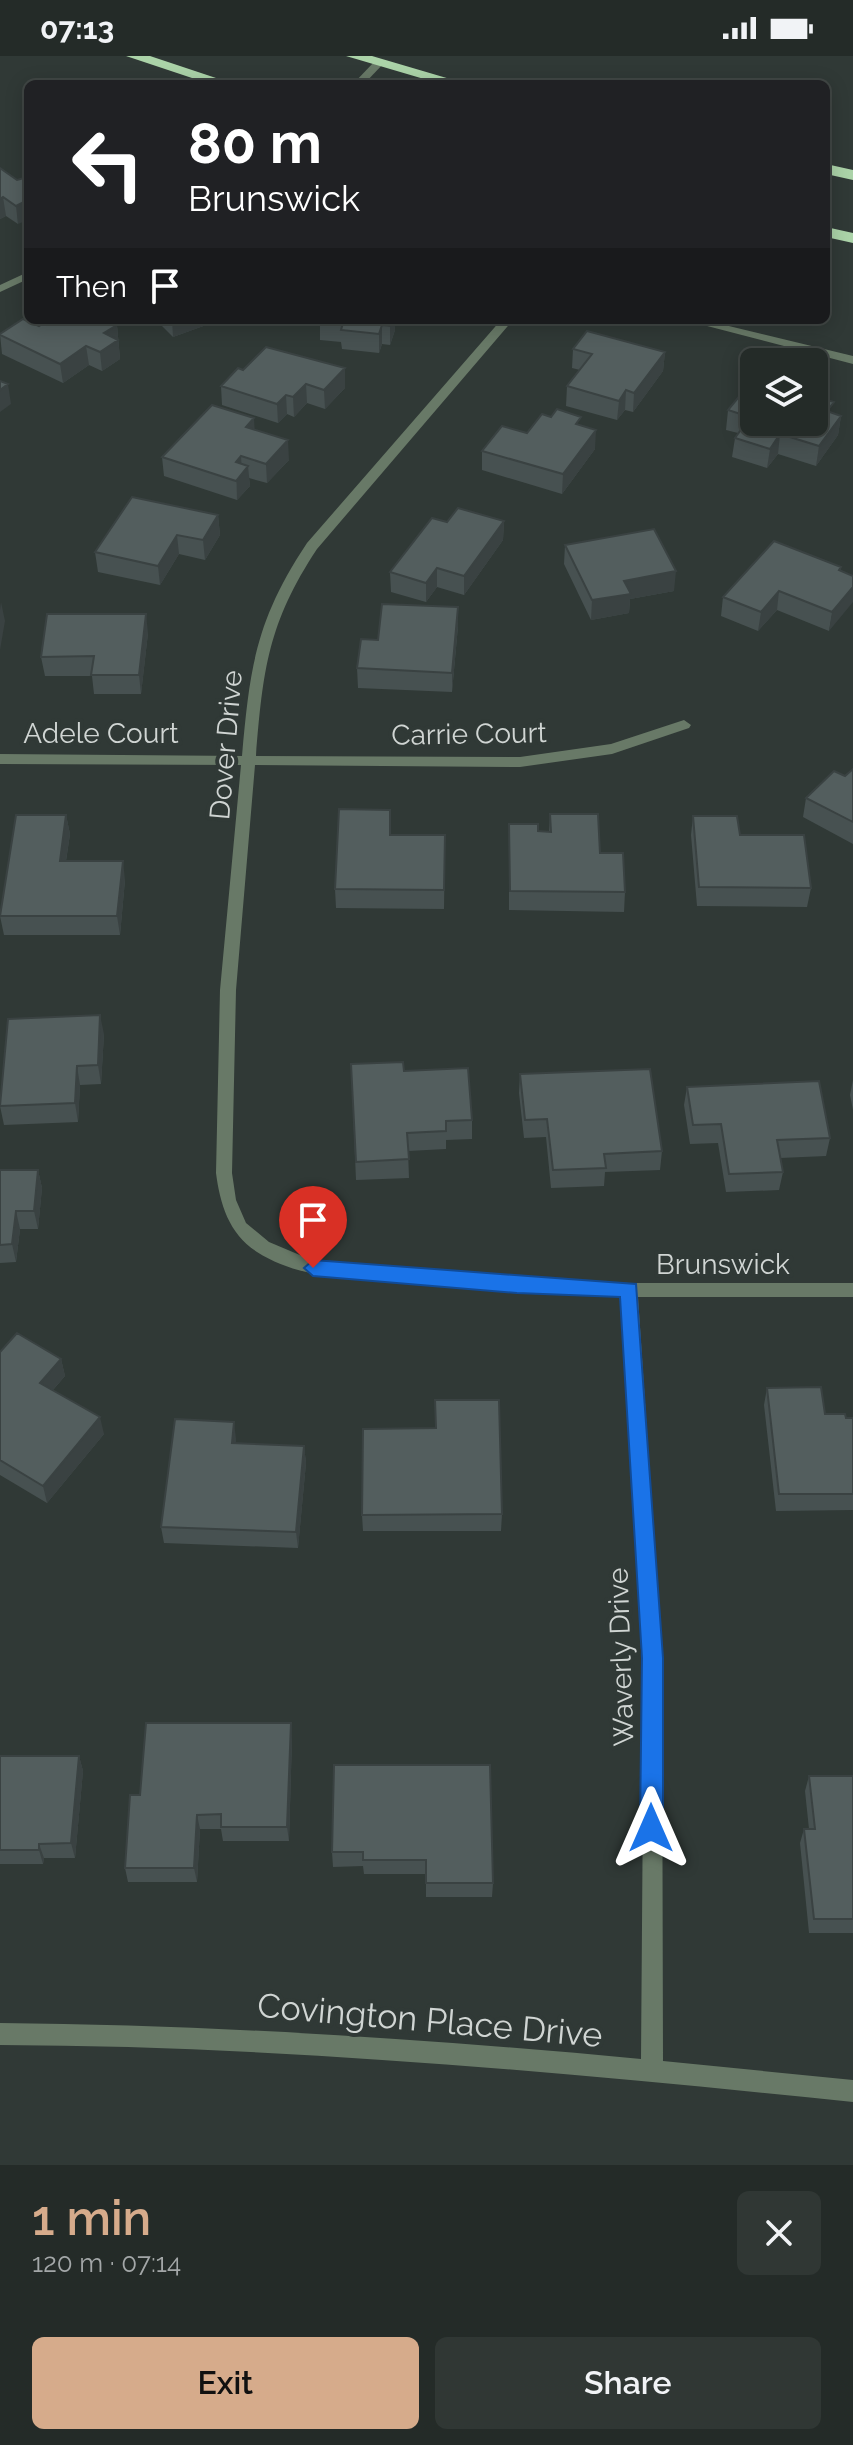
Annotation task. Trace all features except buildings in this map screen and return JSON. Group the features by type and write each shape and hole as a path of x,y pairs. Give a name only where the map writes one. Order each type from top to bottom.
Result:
{"highway":[{"path":"134,56 213,80"},
{"path":"354,56 444,80"},
{"path":"830,170 853,175"},
{"path":"830,233 853,238"}],"street":[{"path":"362,80 379,63"},
{"path":"0,289 24,277"},
{"name":"Dover Drive","path":"263,1247 240,1227 228,1200 224,1173 228,990 264,633 284,587 312,546 504,324"},
{"path":"706,324 853,360"},
{"name":"Carrie Court","path":"249,759 554,760 612,749 684,725"},
{"name":"Adele Court","path":"0,759 249,759"},
{"name":"Brunswick","path":"263,1247 313,1268 517,1285 629,1290 853,1290"},
{"name":"Waverly Drive","path":"629,1290 653,1658 652,2071"},
{"name":"Covington Place Drive","path":"0,2034 125,2033 253,2038 510,2056 853,2091"}],"route":[{"path":"313,1268 517,1285 629,1290 653,1658 651,1828"}]}
